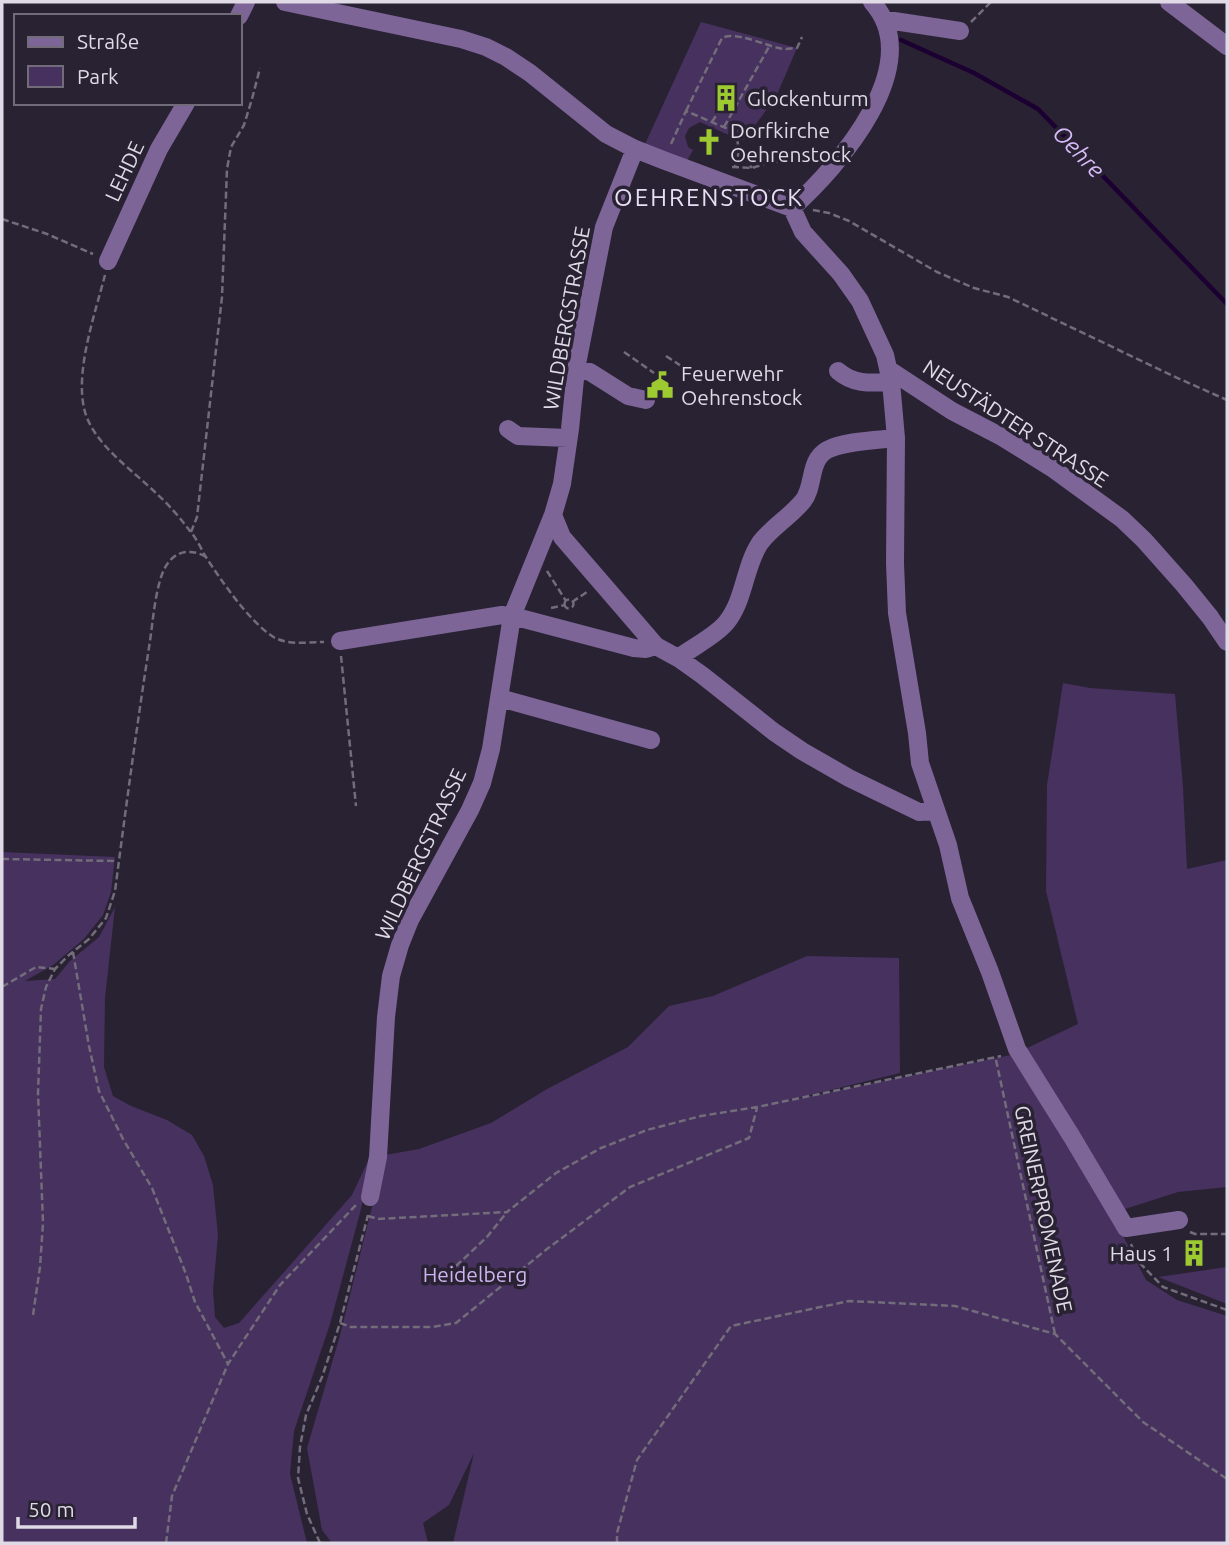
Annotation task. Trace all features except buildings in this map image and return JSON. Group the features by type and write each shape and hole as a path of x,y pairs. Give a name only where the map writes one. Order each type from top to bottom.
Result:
{"street":[{"path":"285,2 486,47 530,73 606,134 635,149 792,208 803,232 841,274 860,301 885,355 890,376 896,438 897,613 920,762 948,845 960,898 1017,1049 1126,1228 1179,1220"},
{"path":"792,208 825,177 847,150 870,117 880,95 888,64 890,42 885,21 872,2"},
{"path":"1169,2 1227,46"},
{"path":"885,21 960,31"},
{"name":"LEHDE","path":"108,261 146,174 185,105"},
{"name":"WILDBERGSTRASSE","path":"370,1197 378,1157 391,976 410,920 482,783 491,749 512,616 553,515 562,484 576,369 604,226 635,149"},
{"path":"576,369 590,372 628,396 646,400"},
{"path":"838,371 846,378 863,383 890,376"},
{"name":"NEUSTÄDTER STRASSE","path":"890,376 901,376 952,411 1002,437 1052,468 1122,519 1184,584 1227,642"},
{"path":"508,429 518,436 531,438 568,438"},
{"path":"678,658 726,623 761,543 804,500 817,457 837,445 896,438"},
{"path":"553,515 562,537 656,646 678,658 802,751 849,778 919,812 936,811"},
{"path":"340,641 502,615 634,648 656,646"},
{"path":"500,698 651,740"}],"path":[{"path":"960,31 991,2"},
{"path":"663,160 722,38 737,37 783,49 797,48 802,37"},
{"path":"723,127 770,45"},
{"path":"191,532 197,517 222,298 227,169 231,147 244,125 260,68"},
{"path":"712,122 723,104"},
{"path":"686,111 728,129 737,138 739,151 734,167"},
{"path":"739,151 752,168"},
{"path":"728,166 752,168 798,156"},
{"path":"792,208 829,213 849,221 937,272 974,288 1008,297 1227,400"},
{"path":"2,219 47,234 108,261 85,357 82,388 85,413 108,450 159,496 191,532 258,625 275,638 289,642 340,641 356,806"},
{"path":"624,352 654,373"},
{"path":"666,356 698,377"},
{"path":"33,1315 43,1223 38,1093 41,1009 46,987 55,969 89,939 106,918 115,891 136,721 157,597 165,566 177,554 186,551 206,556"},
{"path":"536,557 566,601"},
{"path":"2,859 119,861"},
{"path":"73,952 99,1091 152,1188 195,1303 228,1364"},
{"path":"2,987 36,967 55,969"},
{"path":"456,1266 487,1237 508,1212 556,1173 601,1148 647,1130 701,1116 996,1058 1017,1049"},
{"name":"GREINERPROMENADE","path":"617,1543 617,1533 637,1460 731,1326 849,1301 955,1306 1055,1334 996,1058"},
{"path":"340,1323 351,1327 432,1327 456,1323 547,1249 630,1187 749,1138 757,1107"},
{"path":"166,1543 172,1496 228,1364 280,1285 363,1198 370,1197 368,1216 340,1323 306,1415 300,1447 298,1478 307,1514 320,1543"},
{"path":"368,1216 378,1219 508,1212"},
{"path":"1179,1220 1186,1230 1195,1234 1227,1234"},
{"path":"1126,1228 1137,1260 1163,1287 1227,1310"},
{"path":"1055,1334 1143,1422 1227,1479"}],"green space":[{"path":"701,22 797,48 776,97 744,140 700,122 689,128 685,136 688,147 693,150 687,161 645,144"},
{"path":"1063,683 1090,688 1175,694 1187,869 1227,860 1227,1187 1178,1192 1122,1210 1025,1049 1078,1024 1046,891 1047,785"},
{"path":"2,852 115,857 111,892 103,915 84,939 53,965 25,981 55,979 70,961 99,937 115,907 105,998 104,1067 113,1096 167,1120 192,1135 204,1156 213,1185 218,1235 213,1291 215,1317 224,1328 239,1323 352,1195 375,1146 330,1324 294,1431 290,1474 307,1543 2,1543"},
{"name":"Heidelberg","path":"807,956 899,958 900,1073 781,1102 1011,1055 1105,1201 1146,1280 1177,1300 1227,1316 1227,1543 453,1543 474,1453 449,1505 423,1523 428,1543 332,1543 322,1530 307,1448 339,1339 385,1155 419,1149 491,1123 547,1089 628,1047 669,1006 713,996"},
{"path":"1227,1267 1227,1304 1158,1277"}],"waterway":[{"name":"Oehre","path":"901,40 974,73 1038,109 1227,304"}],"place":[{"name":"Glockenturm","path":"726,98"},
{"name":"Dorfkirche Oehrenstock","path":"709,142"},
{"name":"Feuerwehr Oehrenstock","path":"660,385"},
{"name":"Haus 1","path":"1194,1253"}],"district":[{"name":"OEHRENSTOCK","path":"709,197"}]}
